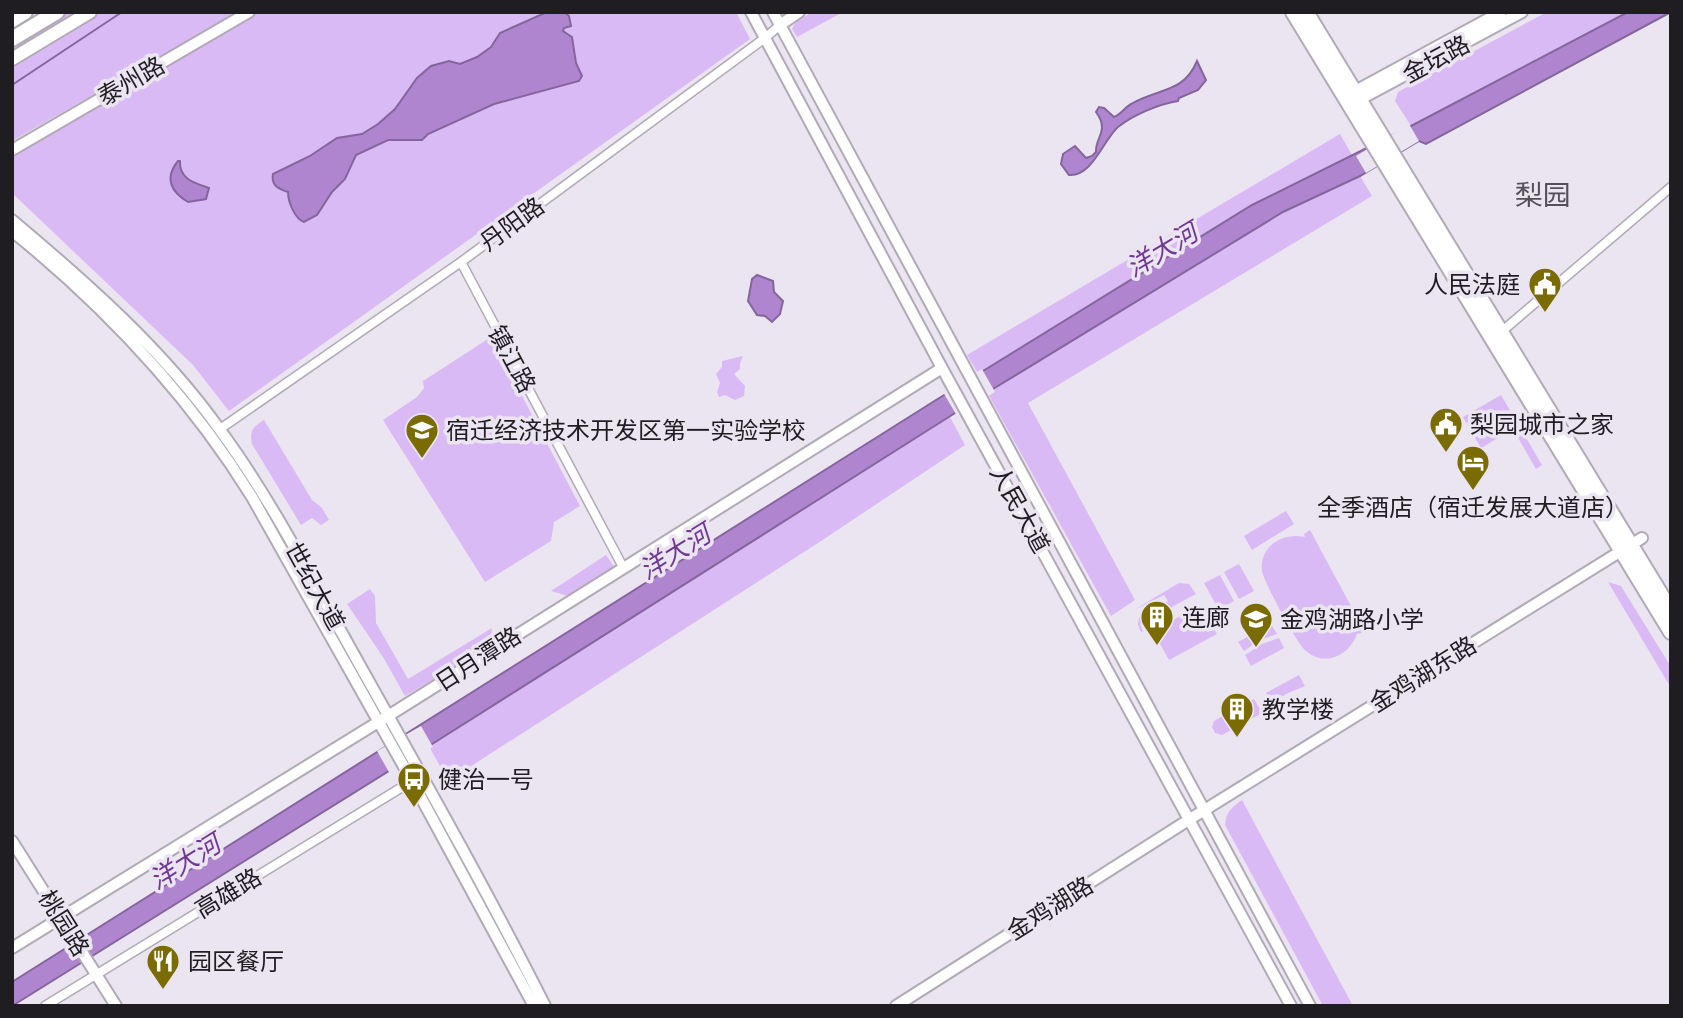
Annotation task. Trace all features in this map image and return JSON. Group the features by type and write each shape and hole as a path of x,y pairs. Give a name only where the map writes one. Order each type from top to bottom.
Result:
{"highway":[{"path":"12,20 25,12"},
{"path":"12,39 57,12"},
{"path":"27,30 66,12"},
{"path":"1293,12 1352,98 1497,336 1632,545 1671,611"},
{"path":"1306,12 1352,98"},
{"path":"1632,545 1671,632"}],"main road":[{"path":"12,59 90,12"}],"street":[{"name":"泰州路","path":"12,150 249,12"},
{"name":"人民大道","path":"751,12 942,368 1291,1006"},
{"name":"人民大道","path":"773,12 1310,1006"},
{"name":"丹阳路","path":"220,429 461,262 799,12"},
{"name":"金坛路","path":"1352,98 1501,12"},
{"name":"金坛路","path":"1352,98 1522,12"},
{"path":"792,88 799,77 810,81"},
{"path":"1497,336 1671,187"},
{"name":"世纪大道","path":"12,220 113,309 185,386 220,429 280,522 545,1006"},
{"name":"世纪大道","path":"12,231 123,331 178,393 223,451 252,497 412,781 534,1006"},
{"name":"镇江路","path":"461,262 624,567"},
{"name":"日月潭路","path":"12,948 388,716 942,368"},
{"name":"金鸡湖东路","path":"1203,811 1632,545"},
{"path":"1166,776 1177,777 1180,767"},
{"name":"高雄路","path":"45,1006 93,970 412,781"},
{"name":"金鸡湖路","path":"899,1005 1203,811"},
{"name":"桃园路","path":"12,841 116,1006"},
{"path":"1217,869 1220,862 1231,862"}],"shaded area":[{"path":"68,12 238,12 12,141 12,46"},
{"path":"259,12 736,12 750,39 229,411 193,365 12,193 12,154"},
{"path":"547,12 564,12 569,16 571,26 563,31 572,37 576,63 582,76 579,81 494,104 428,134 422,140 388,140 356,155 345,179 332,192 317,215 304,222 295,214 288,192 276,186 273,174 310,156 337,138 362,134 378,124 395,109 417,78 431,66 449,61 460,64 477,57 491,47 500,33"},
{"path":"813,12 843,12 797,37 792,29 796,21"},
{"path":"1547,12 1628,12 1411,126 1395,101 1398,92"},
{"path":"1628,12 1671,12 1426,144 1419,141 1360,176 1283,212 993,389 12,1006 12,982 936,400 1252,205 1411,126"},
{"path":"1197,61 1206,80 1198,90 1124,123 1113,133 1091,164 1077,174 1069,175 1061,164 1063,154 1075,146 1086,158 1096,152 1102,129 1096,112 1099,107 1114,117 1117,116 1131,104 1178,84 1192,71"},
{"path":"1340,134 1352,155 1252,205 979,375 967,355"},
{"path":"178,161 188,179 209,188 206,199 188,202 177,194 171,184 171,173"},
{"path":"1360,176 1372,196 1028,403 1135,600 1111,616 988,394 1283,212"},
{"path":"757,275 773,281 774,292 783,301 780,314 772,322 765,316 757,315 748,301 752,279"},
{"path":"491,337 580,506 554,522 551,541 485,582 383,420 417,397 424,388 423,381"},
{"path":"743,356 740,369 734,374 745,386 744,396 735,400 725,395 719,397 717,392 720,383 716,374 722,367 722,361"},
{"path":"1501,395 1542,465 1536,469 1513,429 1481,448 1463,417"},
{"path":"950,417 965,445 448,781 429,746"},
{"path":"264,420 312,500 322,508 329,520 321,525 312,518 301,525 252,444 253,430"},
{"path":"1286,511 1294,524 1252,550 1244,536"},
{"path":"1310,530 1365,632 1357,634 1348,648 1336,657 1321,658 1306,651 1281,612 1262,571 1264,554 1268,548 1281,539 1305,537 1304,534"},
{"path":"606,555 615,568 568,596 551,591"},
{"path":"1239,564 1254,591 1239,599 1224,572"},
{"path":"1220,575 1234,601 1219,610 1204,583"},
{"path":"1608,582 1621,586 1671,667 1671,688"},
{"path":"1179,583 1189,584 1196,594 1140,624 1143,631 1141,632 1139,618 1168,601 1164,595 1134,610"},
{"path":"370,589 375,596 376,623 408,679 492,628 490,646 405,696 383,657 347,604"},
{"path":"1201,605 1217,634 1169,660 1153,631"},
{"path":"1271,624 1277,634 1260,640 1244,651 1238,642"},
{"path":"1279,638 1284,648 1251,666 1245,655 1262,644"},
{"path":"1299,675 1305,686 1272,704 1266,693"},
{"path":"1254,699 1262,713 1222,735 1215,733 1212,727 1214,721"},
{"path":"1242,800 1353,1006 1323,1006 1225,825 1230,810"}],"pier":[{"path":"1409,124 1419,141 1366,173 1356,156"},
{"path":"982,369 995,392 957,416 943,392"},
{"path":"421,726 433,747 390,774 377,751"}],"waterway":[{"path":"12,85 122,12"}],"place":[{"name":"人民法庭","path":"1545,314"},
{"name":"梨园城市之家","path":"1446,454"},
{"name":"宿迁经济技术开发区第一实验学校","path":"422,460"},
{"name":"全季酒店（宿迁发展大道店）","path":"1473,492"},
{"name":"连廊","path":"1157,647"},
{"name":"金鸡湖路小学","path":"1256,649"},
{"name":"教学楼","path":"1237,739"},
{"name":"健治一号","path":"414,809"},
{"name":"园区餐厅","path":"163,991"}],"district":[{"name":"梨园","path":"1543,195"}],"water label":[{"name":"洋大河","path":"1162,250"},
{"name":"洋大河","path":"675,552"},
{"name":"洋大河","path":"185,862"}]}
